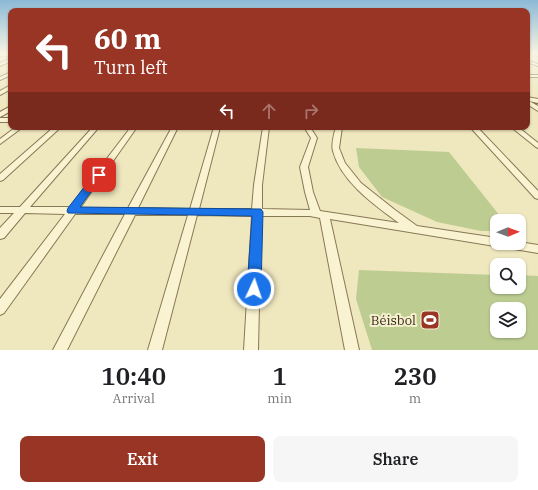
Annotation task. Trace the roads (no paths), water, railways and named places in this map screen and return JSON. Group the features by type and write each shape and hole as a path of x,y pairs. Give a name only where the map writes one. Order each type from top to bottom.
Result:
{"street":[{"path":"0,142 16,130"},
{"path":"0,178 55,130"},
{"path":"0,235 93,130"},
{"path":"0,309 132,130"},
{"path":"60,350 172,130"},
{"path":"155,350 195,212 216,130"},
{"path":"251,350 258,185 266,130"},
{"path":"309,130 314,138 304,167 308,192 320,215 352,350"},
{"path":"338,130 336,150 346,173 378,202 415,229"},
{"path":"476,130 538,196"},
{"path":"518,130 538,146"},
{"path":"0,210 258,212 320,215 490,241"},
{"path":"526,247 538,249"}],"place":[{"name":"Béisbol","path":"430,320"}]}
